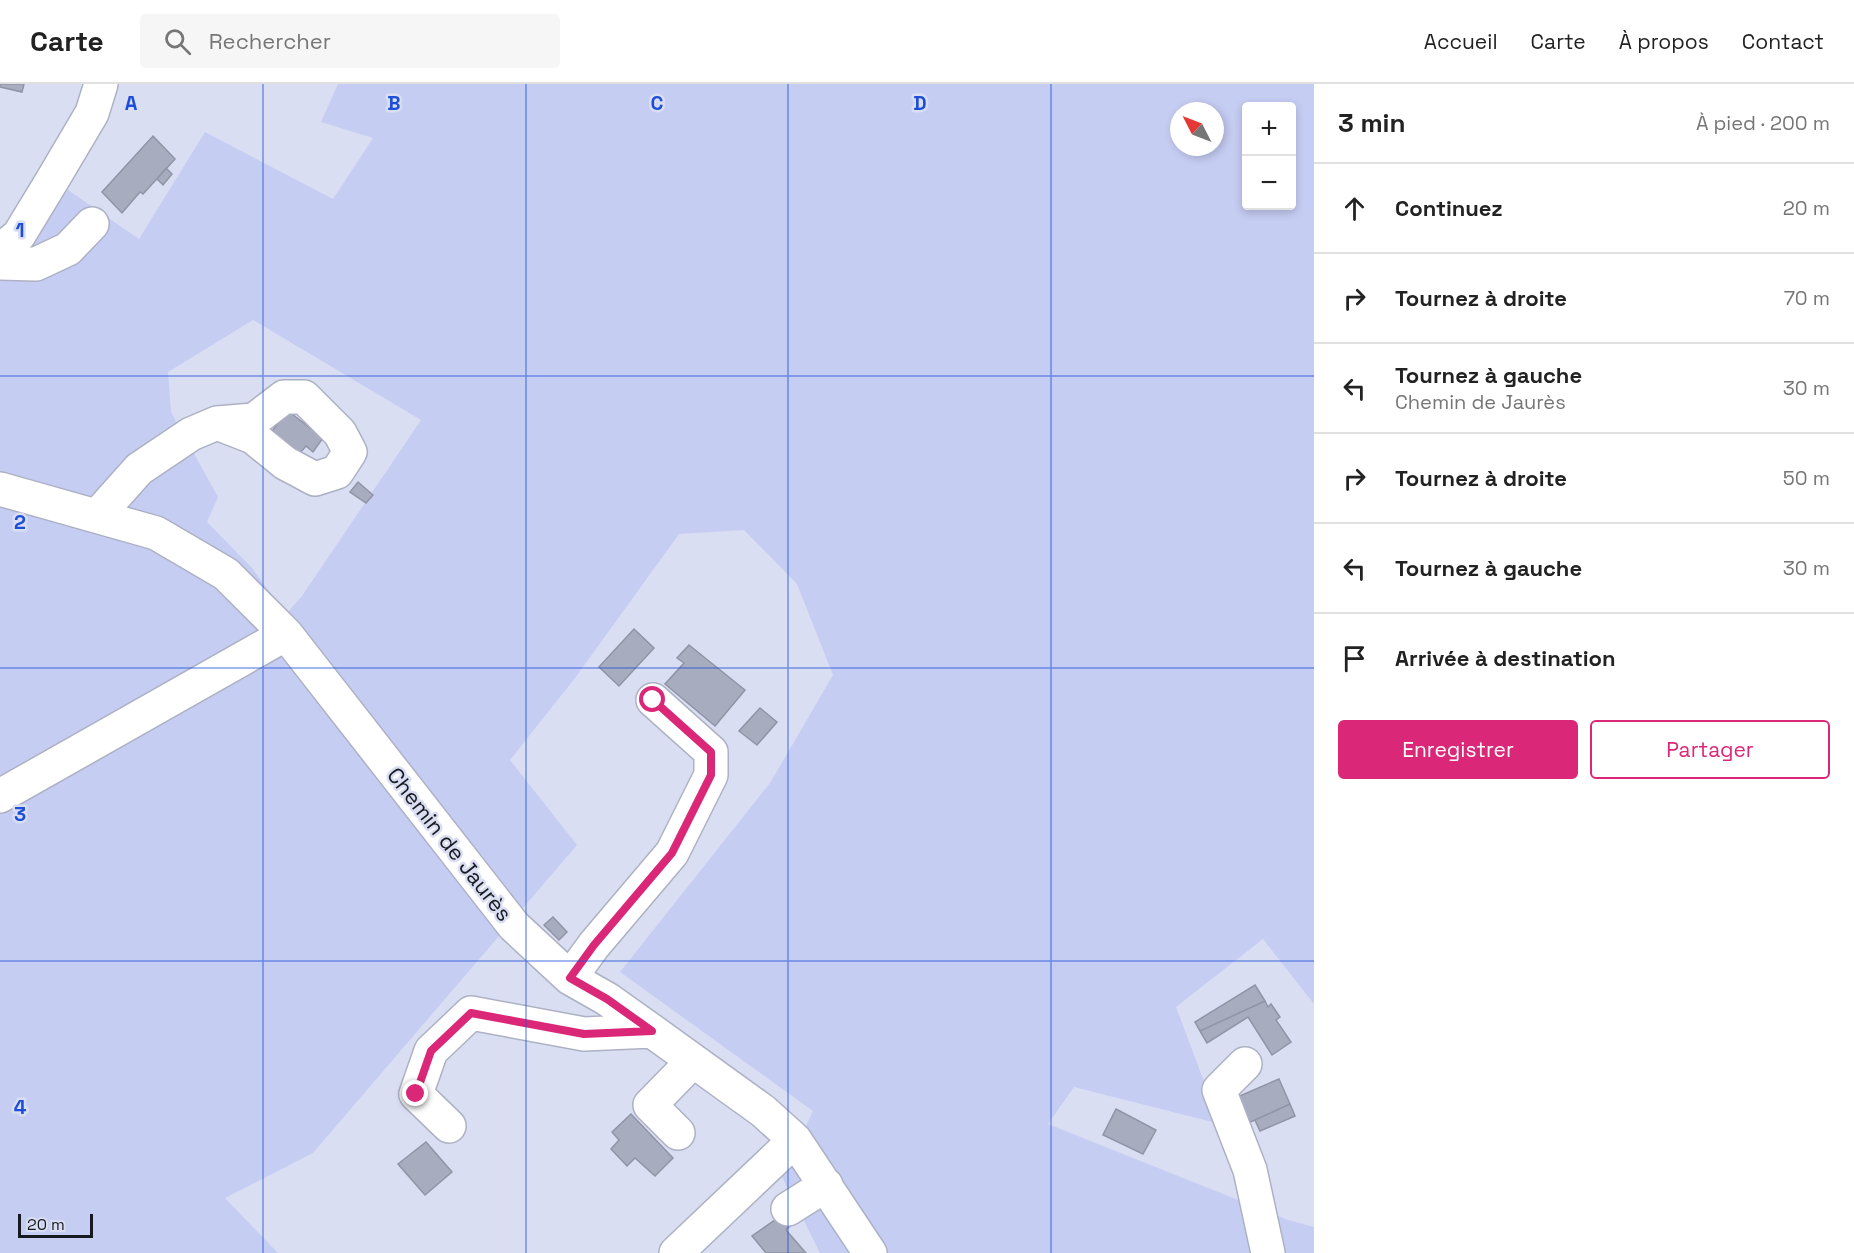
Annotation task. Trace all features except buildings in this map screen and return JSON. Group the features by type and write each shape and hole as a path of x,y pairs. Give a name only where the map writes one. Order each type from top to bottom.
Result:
{"street":[{"path":"0,251 19,235 48,188 92,113 101,84"},
{"path":"0,263 36,264 68,249 92,224"},
{"path":"97,516 139,469 191,434 217,423"},
{"name":"Chemin de Jaurès","path":"0,489 156,533 226,574 286,634 514,926 570,978 607,999 652,1031 763,1111 795,1140 870,1253"},
{"path":"0,796 286,634"},
{"path":"570,978 594,945 672,853 711,775 711,752 653,700"},
{"path":"448,1126 416,1094 431,1051 471,1013 584,1034 652,1031"},
{"path":"678,1132 650,1105 693,1061"},
{"path":"1245,1064 1219,1090 1250,1170 1268,1253"},
{"path":"676,1253 795,1140"},
{"path":"788,1209 826,1185"}],"shaded area":[{"path":"338,84 1314,84 1314,1004 1263,939 1176,1007 1220,1124 1074,1087 1048,1124 1288,1220 1314,1227 1314,1253 820,1253 782,1177 813,1111 620,972 770,783 833,675 797,584 744,530 679,534 575,678 510,760 577,845 313,1153 225,1198 278,1253 0,1253 0,273 68,190 139,239 205,132 333,199 373,138 321,122","holes":["253,320 421,420 302,596 286,614 252,568 207,522 218,497 171,412 168,372"]}],"route":[{"path":"416,1094 431,1051 471,1013 584,1034 652,1031 607,999 570,978 594,945 672,853 711,775 711,752 653,700"}]}
